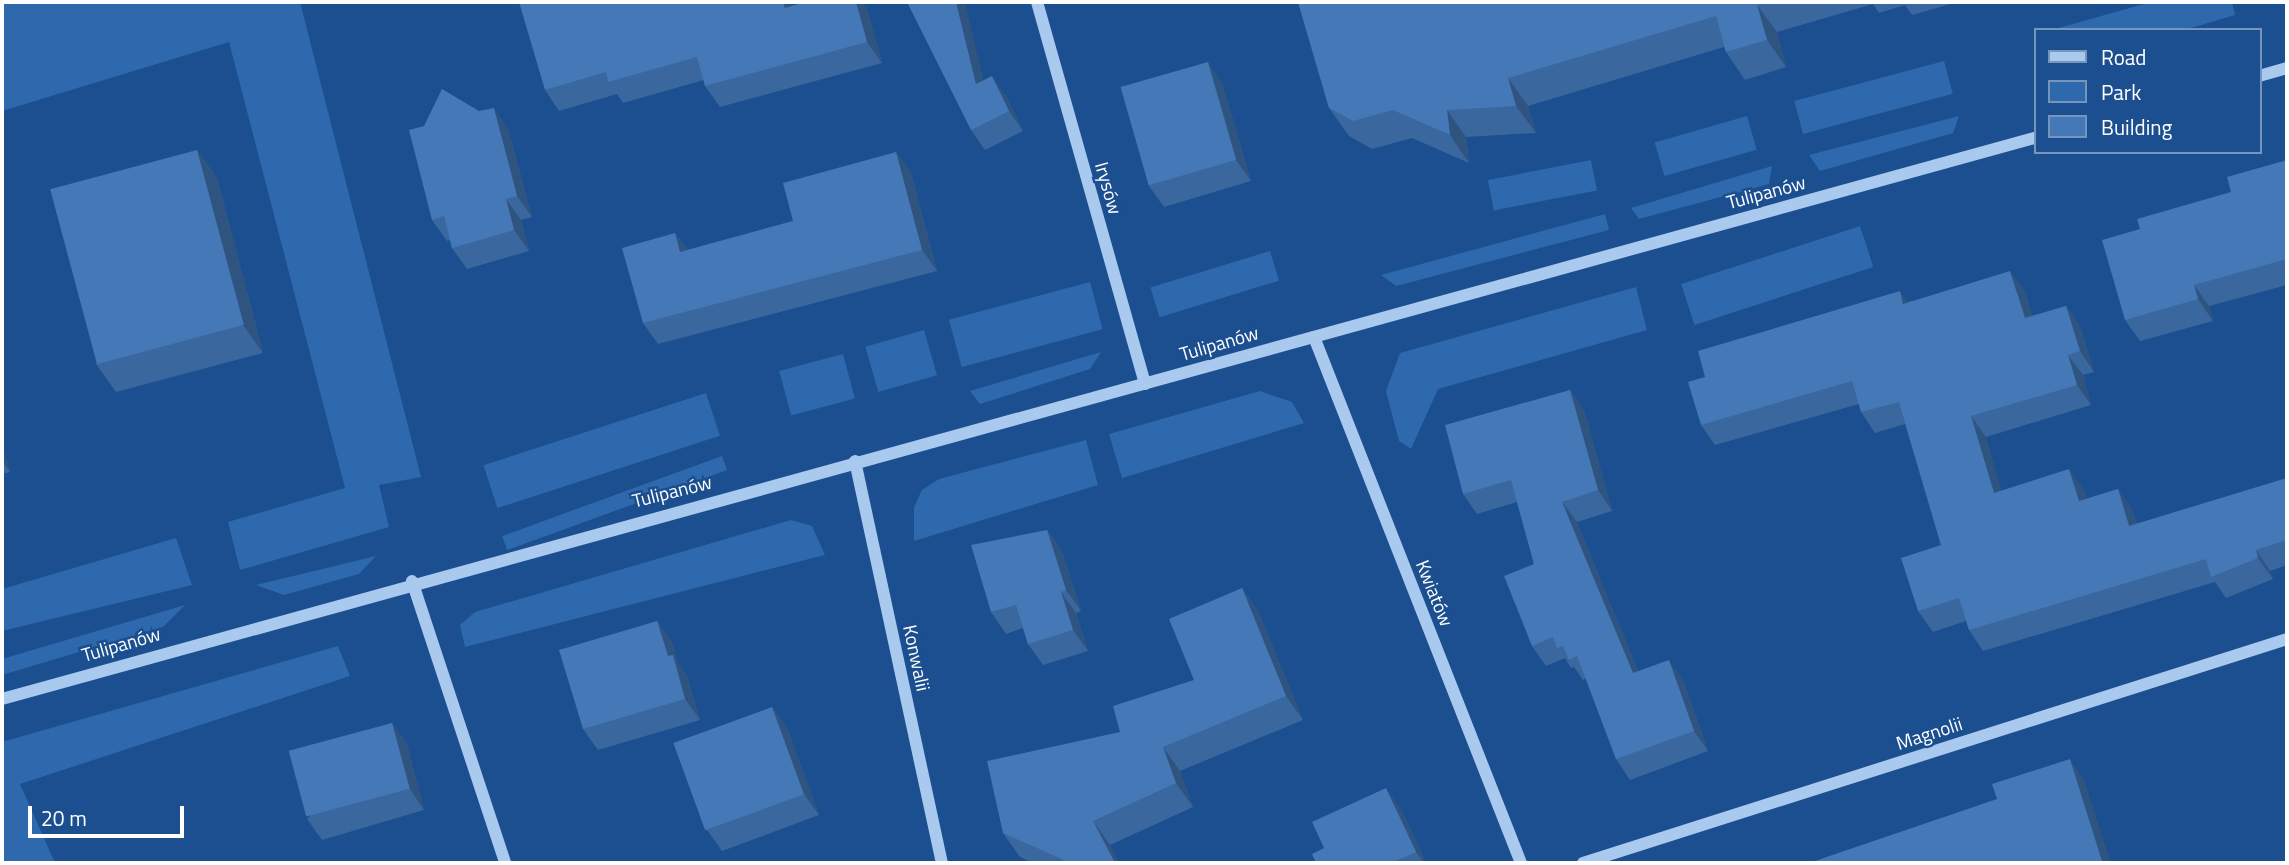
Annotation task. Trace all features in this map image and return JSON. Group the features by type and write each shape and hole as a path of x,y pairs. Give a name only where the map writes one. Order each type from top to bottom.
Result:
{"street":[{"name":"Irysów","path":"1037,2 1145,384"},
{"path":"2261,75 2287,68"},
{"name":"Tulipanów","path":"2,699 412,581 1145,384 2034,138"},
{"name":"Kwiatów","path":"1314,337 1521,863"},
{"name":"Konwalii","path":"855,461 942,863"},
{"path":"412,581 505,863"},
{"name":"Magnolii","path":"1583,863 2287,639"}],"green space":[{"path":"2,2 300,2 421,477 379,485 389,527 240,570 228,522 345,488 229,42 2,111"},
{"path":"2151,2 2232,2 2235,15 2191,28 2059,28"},
{"path":"1944,61 1953,94 1803,134 1794,101"},
{"path":"1747,116 1757,150 1664,176 1655,142"},
{"path":"1959,116 1953,133 1820,171 1809,155"},
{"path":"1591,160 1597,190 1494,210 1488,180"},
{"path":"1772,166 1769,184 1639,219 1631,208"},
{"path":"1605,214 1609,230 1396,286 1381,275"},
{"path":"1860,226 1873,267 1694,325 1681,284"},
{"path":"1270,251 1279,281 1160,317 1150,288"},
{"path":"1090,282 1103,329 962,367 949,320"},
{"path":"1636,287 1647,330 1438,389 1411,449 1399,441 1386,391 1400,353"},
{"path":"924,330 937,375 878,392 865,347"},
{"path":"1101,352 1090,369 980,404 970,391"},
{"path":"843,354 855,398 791,416 779,371"},
{"path":"1260,391 1292,402 1304,423 1122,478 1109,434"},
{"path":"706,393 720,436 497,508 483,465"},
{"path":"1086,440 1098,485 914,541 914,507 922,490 939,479"},
{"path":"722,456 727,470 507,550 502,536"},
{"path":"791,520 812,526 825,555 465,647 460,625 475,612"},
{"path":"176,538 192,585 2,631 2,589"},
{"path":"376,556 359,574 284,595 256,585"},
{"path":"185,605 163,627 2,675 2,659"},
{"path":"338,646 350,676 20,784 55,863 2,863 2,742"}],"building":[{"path":"519,2 783,2 785,8 805,2 856,2 867,42 705,86 697,57 608,82 606,72 545,90"},
{"path":"907,2 956,2 976,84 992,76 1009,111 971,130"},
{"path":"1298,2 1767,2 1757,5 1767,40 1726,52 1716,16 1508,78 1516,106 1447,110 1450,135 1393,110 1353,121 1329,108"},
{"path":"1208,62 1236,160 1149,185 1121,87"},
{"path":"442,89 479,111 494,108 517,196 506,199 514,230 452,248 444,216 432,220 409,130 424,126"},
{"path":"197,150 244,325 97,364 50,189"},
{"path":"896,152 922,250 643,323 622,248 675,233 680,252 793,221 783,183"},
{"path":"2287,160 2287,259 2194,285 2198,299 2125,320 2102,240 2140,229 2137,219 2231,192 2227,177"},
{"path":"2010,271 2025,318 2066,306 2080,351 2068,355 2077,385 1971,416 1994,493 2069,469 2079,501 2118,489 2129,526 2287,478 2287,540 2256,550 2258,558 2211,577 2206,559 1969,630 1959,598 1918,611 1901,558 1941,545 1899,402 1861,412 1852,381 1701,425 1688,382 1705,377 1698,351 1900,291 1903,304"},
{"path":"1570,390 1598,490 1562,502 1633,673 1669,660 1694,731 1616,759 1577,656 1569,660 1563,646 1557,648 1553,637 1532,646 1504,576 1534,564 1511,480 1463,494 1445,425"},
{"path":"1047,530 1066,590 1061,592 1073,630 1028,644 1016,605 991,612 971,545"},
{"path":"1242,588 1286,696 1163,747 1176,783 1093,821 1115,863 1058,863 1064,860 1003,833 987,761 1120,732 1113,706 1194,680 1169,619"},
{"path":"657,621 668,656 673,655 685,699 583,729 559,650"},
{"path":"772,707 804,794 705,830 673,743"},
{"path":"392,723 410,789 306,816 289,751"},
{"path":"2070,759 2102,861 1809,863 1997,799 1992,784"},
{"path":"1386,788 1416,852 1391,863 1316,863 1312,854 1324,848 1312,822"}]}
